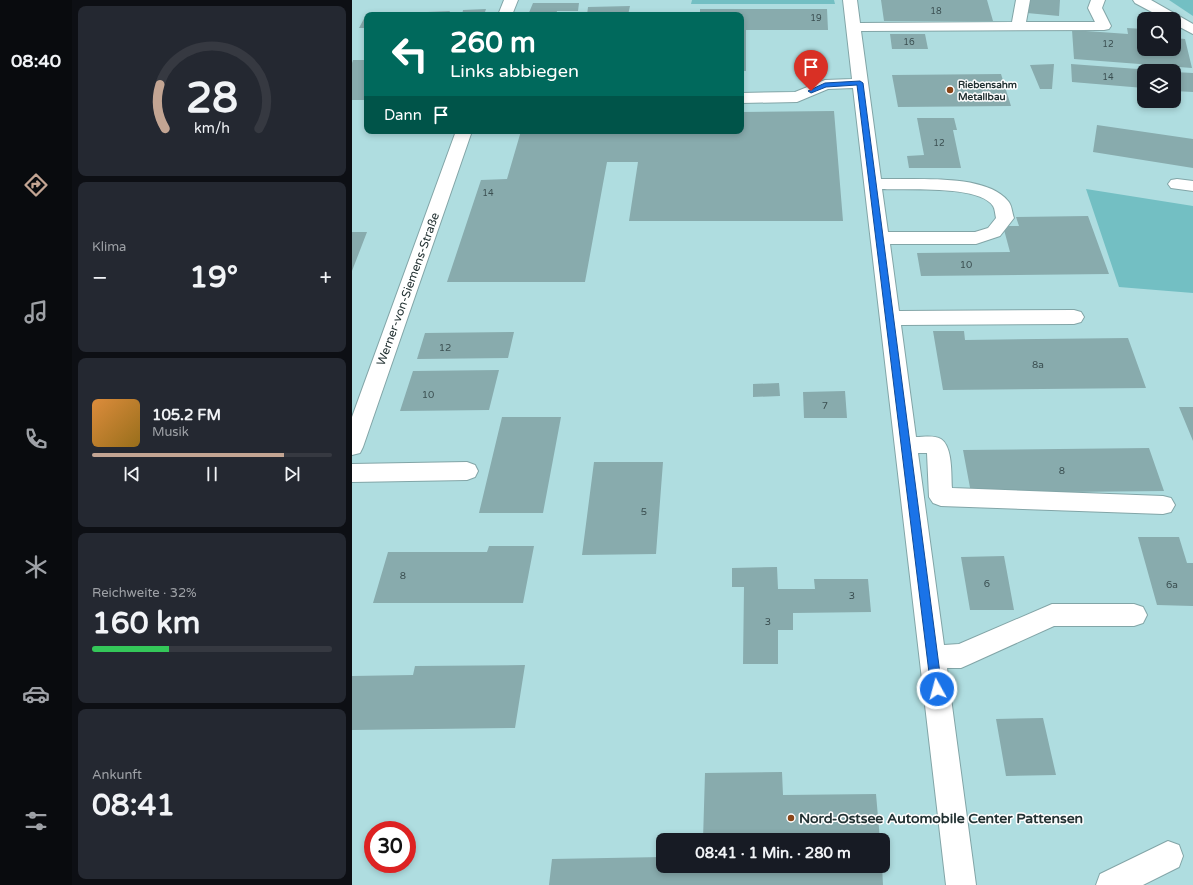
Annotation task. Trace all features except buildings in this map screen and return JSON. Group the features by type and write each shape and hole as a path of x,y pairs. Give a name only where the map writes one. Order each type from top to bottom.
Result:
{"street":[{"path":"507,12 511,0"},
{"path":"850,0 961,885"},
{"path":"1018,27 1023,0"},
{"path":"853,27 1104,26 1095,8 1098,0"},
{"path":"1146,1 1193,30"},
{"path":"744,98 798,97 825,85 860,83"},
{"name":"Werner-von-Siemens-Straße","path":"352,447 463,134"},
{"path":"873,184 965,186 986,192 1001,203 1005,218 994,232 976,238 880,238"},
{"path":"890,318 1074,317"},
{"path":"906,445 933,445 938,450 941,497 1163,505"},
{"path":"352,473 467,471"},
{"path":"933,657 961,656 1052,614 1134,615"},
{"path":"1111,885 1168,856"}],"shaded area":[{"path":"352,0 1193,0 1193,885 352,885"},
{"path":"692,0 834,0 835,4 691,4"},
{"path":"1169,0 1193,0 1193,16"},
{"path":"1086,189 1193,206 1193,293 1119,287"}],"place":[{"name":"Riebensahm Metallbau","path":"950,90"},
{"name":"Nord-Ostsee Automobile Center Pattensen","path":"791,818"}],"route":[{"path":"811,91 825,85 860,83 937,689"}]}
